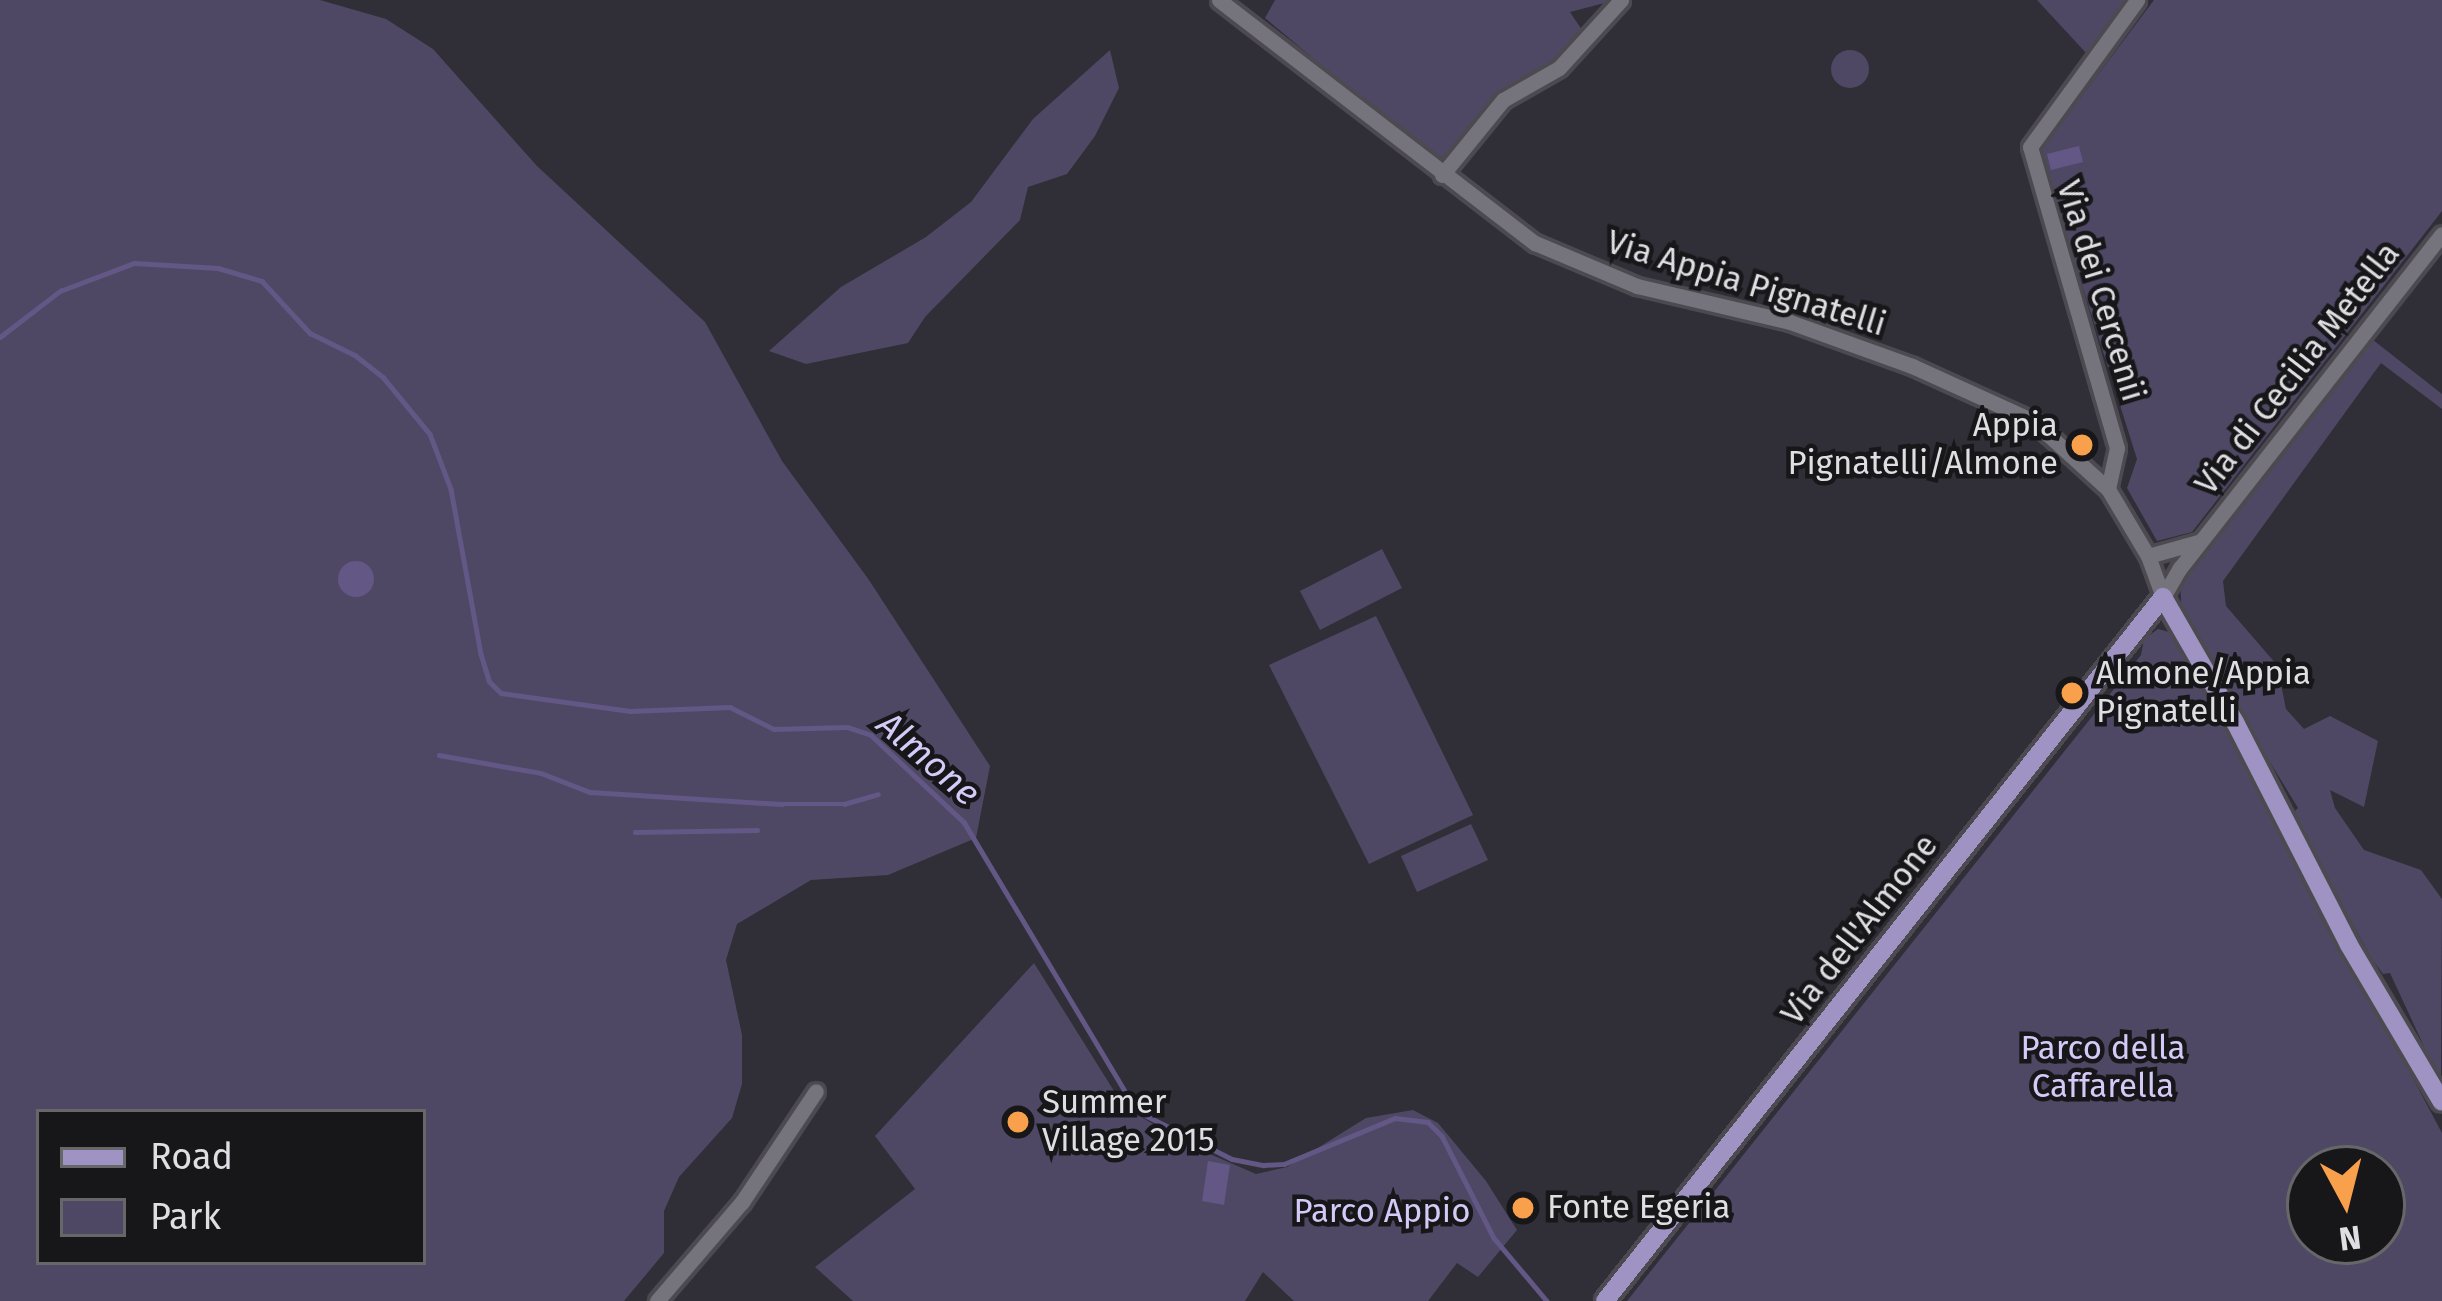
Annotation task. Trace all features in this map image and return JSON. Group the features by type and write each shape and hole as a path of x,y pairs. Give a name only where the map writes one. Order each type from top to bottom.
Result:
{"main road":[{"name":"Via Appia Pignatelli","path":"2163,597 2244,739 2349,945 2442,1102"},
{"name":"Via dell'Almone","path":"1604,1301 2163,597"}],"street":[{"name":"Via Appia Pignatelli","path":"1220,0 1521,234 1579,265 1637,286 1790,322 2010,408 2056,436 2108,489 2148,556 2163,597"},
{"path":"1442,175 1502,100 1559,68 1621,0"},
{"name":"Via dei Cercenii","path":"2108,489 2117,448 2030,148 2137,0"},
{"name":"Via di Cecilia Metella","path":"2163,597 2201,541 2442,234"},
{"name":"Via di Cecilia Metella","path":"2148,556 2201,541"},
{"path":"657,1301 742,1202 816,1091"}],"green space":[{"path":"0,0 320,0 386,19 433,49 537,166 705,322 782,461 869,580 990,766 976,838 888,875 811,880 737,924 726,960 742,1035 742,1084 732,1118 679,1177 664,1211 664,1253 624,1301 0,1301"},
{"path":"1275,0 1616,0 1570,12 1584,33 1546,74 1509,89 1444,167 1265,18"},
{"path":"2037,0 2129,0 2087,54"},
{"path":"2154,0 2442,0 2442,211 2192,532 2157,541 2127,488 2137,459 2040,152"},
{"path":"1110,50 1119,88 1095,136 1067,174 1028,187 1020,220 925,317 908,343 806,364 769,351 841,287 926,237 971,202 1033,119"},
{"path":"1850,50 1863,56 1869,69 1863,82 1850,88 1837,82 1831,69 1837,56"},
{"path":"2368,336 2442,394 2442,409 2381,363 2223,581 2226,606 2277,665 2286,709 2304,729 2330,716 2378,741 2364,807 2330,790 2335,808 2364,850 2421,870 2442,899 2441,1083 2390,973 2383,974 2372,959 2292,814 2298,808 2182,618 2180,581"},
{"path":"1382,549 1402,588 1320,630 1300,591"},
{"path":"1376,616 1473,815 1369,864 1269,665"},
{"name":"Parco della Caffarella","path":"2158,629 2176,634 2442,1133 2442,1301 1627,1301 2141,655 2144,639"},
{"path":"1471,824 1488,860 1417,892 1401,856"},
{"name":"Summer Village 2015","path":"1034,963 1124,1107 1189,1145 1256,1174 1287,1167 1366,1118 1413,1110 1438,1123 1486,1181 1517,1230 1478,1277 1457,1263 1428,1301 1294,1301 1263,1272 1245,1301 853,1301 815,1267 915,1189 875,1136"}],"shaded area":[{"path":"2079,146 2083,162 2051,170 2047,154"},
{"path":"356,561 369,566 374,579 369,592 356,597 343,592 338,579 343,566"},
{"path":"1208,1161 1230,1165 1224,1205 1202,1201"}],"waterway":[{"name":"Almone","path":"0,337 60,291 134,263 218,268 262,281 310,333 355,355 383,377 430,434 451,489 481,654 489,681 501,693 630,711 730,707 774,729 847,727 871,735 964,822 1137,1111 1232,1159 1263,1165 1284,1164 1395,1118 1428,1122 1442,1136 1494,1238 1547,1301"},
{"path":"439,755 541,773 590,792 782,804 844,804 878,794"},
{"path":"635,832 757,830"}],"place":[{"name":"Appia Pignatelli/Almone","path":"2082,445"},
{"name":"Almone/Appia Pignatelli","path":"2072,693"},
{"name":"Summer Village 2015","path":"1018,1122"},
{"name":"Fonte Egeria","path":"1523,1208"}],"park label":[{"name":"Parco Appio","path":"1382,1212"}]}
